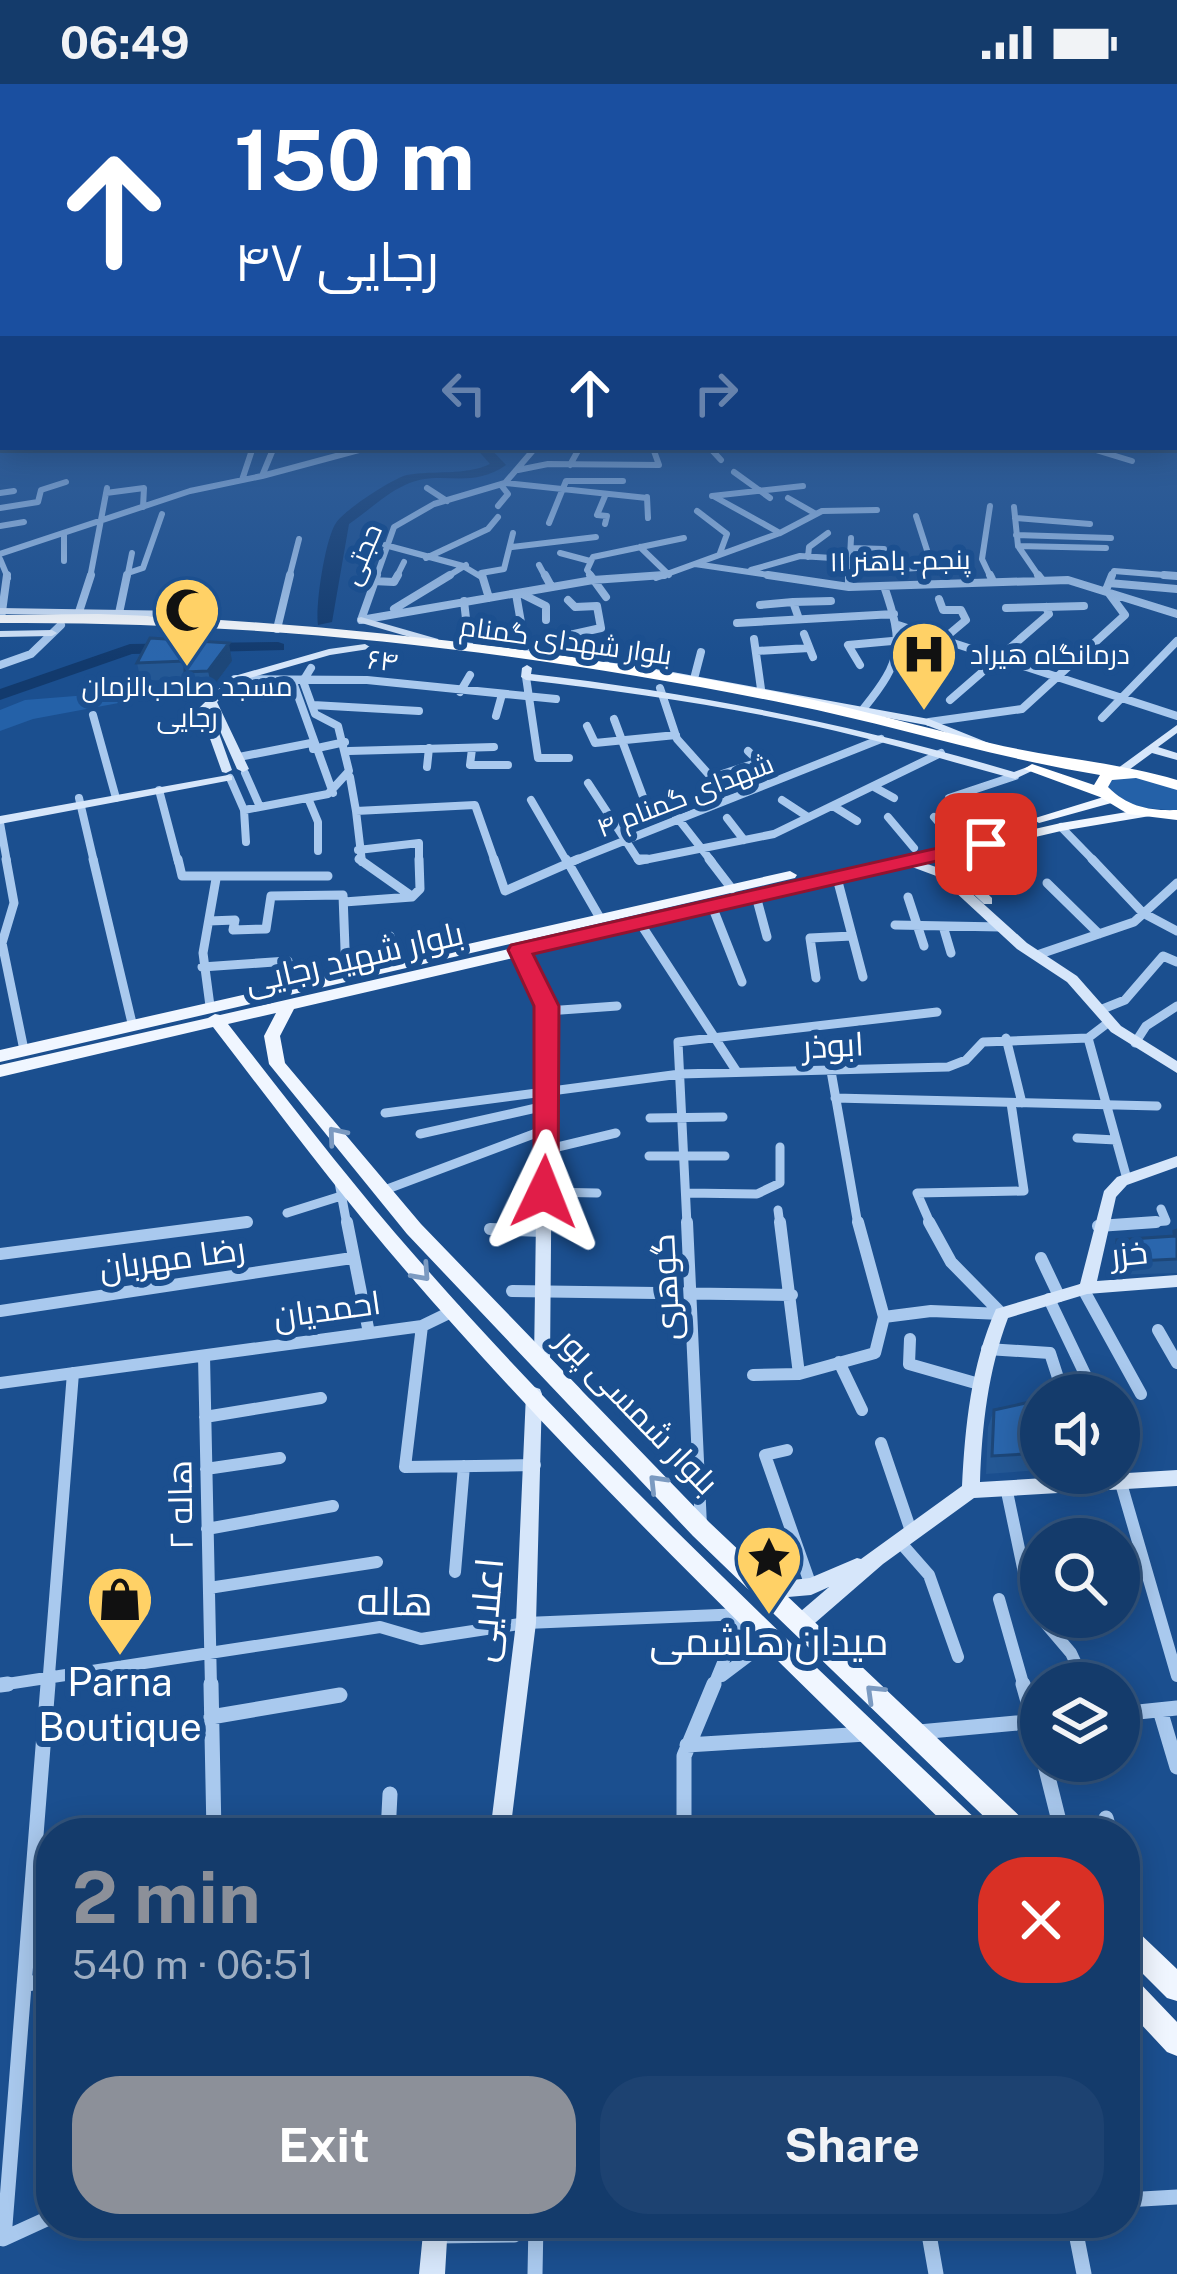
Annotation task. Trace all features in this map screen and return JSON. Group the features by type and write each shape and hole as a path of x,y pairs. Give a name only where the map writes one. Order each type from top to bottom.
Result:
{"highway":[{"name":"بلوار شهدای گمنام","path":"69,622 120,614 493,650 822,707 995,748 1054,769 1145,813 1173,816"},
{"name":"بلوار شهدای گمنام","path":"1,620 315,642 526,666 661,692 805,706 1023,772 1117,772 1156,776 1177,785"},
{"path":"1106,796 1101,780 1117,772"}],"main road":[{"name":"بلوار شهید رجایی","path":"950,846 1106,796"},
{"path":"1076,809 1096,814 1091,821"},
{"name":"بلوار شهید رجایی","path":"0,1071 346,975 732,889 1145,813"},
{"name":"بلوار شهید رجایی","path":"0,1056 132,1023 289,1003 837,878 911,854"},
{"path":"239,1050 244,1036 254,1032 272,1036 289,1003"},
{"name":"بلوار شمسی پور","path":"212,1012 338,1187 743,1614 957,1818"},
{"name":"بلوار شمسی پور","path":"272,1036 277,1064 382,1191 701,1529 1003,1818"},
{"path":"771,1639 780,1644 796,1639 802,1622"},
{"path":"819,1685 820,1670 839,1659"},
{"path":"1140,1951 1174,1982"},
{"path":"1140,2004 1177,2042"}],"street":[{"path":"242,480 251,455"},
{"path":"262,476 271,455"},
{"path":"69,622 1,620 8,578 0,556 143,507 339,455"},
{"name":"حجتی","path":"337,634 361,620 394,527 447,501 503,484 530,455"},
{"path":"570,465 575,455"},
{"path":"518,470 659,465 656,455"},
{"path":"717,455 721,460"},
{"path":"1113,455 1132,461"},
{"path":"211,472 216,486"},
{"path":"734,472 770,498"},
{"path":"549,523 566,481 622,481"},
{"path":"0,508 38,502 41,490 66,482"},
{"path":"503,484 648,496 648,518"},
{"path":"498,506 508,494 503,484"},
{"path":"780,533 712,496 803,486"},
{"path":"0,665 31,654 69,622 102,521 107,490 144,488 143,507"},
{"path":"428,488 447,501"},
{"path":"0,493 14,491"},
{"path":"605,496 597,515 607,516 605,524"},
{"path":"788,498 816,514"},
{"path":"987,594 989,579 982,559 990,506"},
{"path":"1013,507 1018,546 1041,579"},
{"path":"828,509 843,514"},
{"path":"361,620 550,586 669,575 780,533 828,509 877,510"},
{"path":"697,512 727,534 720,554"},
{"path":"131,572 143,568 162,514"},
{"path":"916,516 937,581"},
{"path":"426,558 479,533 498,517"},
{"path":"1015,518 1090,524"},
{"path":"0,526 24,522"},
{"path":"474,524 470,527 479,533"},
{"path":"588,529 603,545"},
{"path":"64,533 64,561"},
{"path":"481,573 504,569 513,533"},
{"path":"808,557 809,547 828,533"},
{"path":"1016,535 1111,538"},
{"path":"512,547 529,546 528,536 596,537"},
{"path":"560,553 590,561 684,538"},
{"path":"277,629 299,539"},
{"path":"459,542 476,549"},
{"path":"850,587 851,543 885,548"},
{"path":"385,545 408,548 426,558 471,562 481,573 489,598"},
{"path":"1018,546 1106,548"},
{"path":"640,548 669,575"},
{"path":"120,614 132,553"},
{"path":"742,573 808,557 866,560 871,572 932,567"},
{"path":"590,561 593,580 606,597"},
{"path":"373,581 394,582 404,562"},
{"path":"386,614 471,562"},
{"name":"پنجم - باهنر ۱۱","path":"695,564 850,587 989,579 1108,586"},
{"path":"539,565 550,586"},
{"path":"1099,569 1177,576"},
{"path":"1108,586 1114,571"},
{"path":"864,709 897,668 903,640 884,586"},
{"path":"1108,586 1177,589"},
{"path":"1108,586 1177,614"},
{"path":"929,722 1022,710 1126,615 1108,586"},
{"path":"518,593 546,606 546,620"},
{"path":"518,593 527,698 538,758 569,758"},
{"path":"922,657 966,620 962,610 943,610 938,599"},
{"path":"556,656 556,638 601,628 595,604 575,607 568,600"},
{"path":"464,601 469,645"},
{"path":"760,605 831,601"},
{"path":"793,602 799,619"},
{"path":"1006,608 1084,606"},
{"path":"950,700 1049,614 1046,607"},
{"path":"737,623 894,614"},
{"path":"361,620 493,650 526,666 556,656 694,675 761,689 805,706 841,704"},
{"name":"حجتی","path":"361,620 382,640"},
{"path":"898,626 1177,716"},
{"path":"757,651 811,652 804,634"},
{"path":"754,639 761,689"},
{"path":"410,643 434,640"},
{"path":"860,664 848,645 903,640"},
{"path":"1102,718 1177,640"},
{"path":"297,660 315,642"},
{"path":"246,842 244,810 204,708 235,679 297,660 365,647"},
{"path":"694,675 701,652"},
{"path":"298,682 311,668"},
{"path":"430,686 436,671"},
{"path":"460,692 470,675"},
{"name":"۶۴","path":"235,679 344,678 501,698 556,699"},
{"path":"298,682 314,710 338,726 347,747 359,860 412,897"},
{"path":"298,682 312,746 333,793"},
{"path":"443,704 444,690"},
{"path":"661,692 1023,772"},
{"path":"661,692 676,735 728,796"},
{"path":"472,707 480,695"},
{"path":"496,716 501,698"},
{"path":"212,702 260,807"},
{"path":"805,706 841,704 929,722 995,748"},
{"path":"805,706 826,728"},
{"path":"303,716 314,710 419,711"},
{"path":"94,716 115,795"},
{"path":"614,719 645,802 669,807 732,889"},
{"path":"587,726 595,743 676,735"},
{"path":"1117,772 1177,728"},
{"name":"شهدای گمنام ۴","path":"356,812 475,805 505,891 678,816 821,766 881,739"},
{"path":"115,795 227,774 312,746 494,747"},
{"path":"427,767 429,748"},
{"path":"472,749 470,765 508,765"},
{"path":"1152,749 1177,757"},
{"path":"748,752 768,770"},
{"path":"588,783 639,861 774,834 941,753"},
{"path":"710,778 759,762"},
{"path":"950,798 1023,772"},
{"path":"24,1050 2,933 14,903 0,819 227,774"},
{"path":"244,810 333,793 350,777"},
{"path":"874,787 894,798"},
{"path":"159,790 182,876 328,877"},
{"path":"308,797 318,822 319,850"},
{"path":"531,800 600,918"},
{"path":"782,800 808,818"},
{"path":"80,802 132,1023"},
{"path":"833,806 857,821"},
{"path":"888,817 911,854 947,871 1135,1042 1177,1068"},
{"path":"934,817 950,846 947,871"},
{"path":"727,818 744,839"},
{"path":"1061,826 1143,913 1177,931"},
{"path":"358,850 419,843 422,880 412,897"},
{"path":"947,871 1001,927 1040,954"},
{"path":"837,878 863,977"},
{"path":"212,1012 202,967 216,879"},
{"path":"1047,883 1099,934"},
{"path":"1040,954 1143,913 1176,885"},
{"path":"208,921 235,920 233,930 266,929 272,896 412,897"},
{"path":"756,896 766,937"},
{"path":"908,897 924,946"},
{"path":"344,898 346,975"},
{"path":"712,906 742,982"},
{"path":"640,922 737,1072"},
{"path":"895,925 1001,927"},
{"path":"943,926 951,953"},
{"path":"816,977 810,938 852,936"},
{"path":"390,937 393,965"},
{"path":"519,950 547,1009 542,1362"},
{"path":"1127,1179 1088,1038 1163,956 1177,962"},
{"path":"202,967 288,961"},
{"path":"547,1009 617,1006"},
{"path":"1135,1042 1146,1026 1177,1006"},
{"path":"715,1036 937,1012"},
{"name":"گوهری","path":"701,1529 678,1042 715,1036"},
{"path":"1002,1314 951,1262 932,1234 917,1192 1024,1191 1006,1038"},
{"name":"ابوذر","path":"546,1098 680,1074 956,1066 982,1042 1088,1038"},
{"path":"753,1375 799,1374 875,1353 884,1317 861,1241 831,1071"},
{"path":"420,1133 518,1112 546,1098"},
{"path":"385,1113 546,1098"},
{"path":"835,1098 1157,1106"},
{"path":"518,1112 523,1138"},
{"path":"650,1118 723,1117"},
{"path":"382,1191 547,1129"},
{"path":"545,1150 616,1133"},
{"path":"1077,1138 1116,1140"},
{"path":"687,1193 757,1194 780,1184 779,1147"},
{"path":"649,1156 725,1156"},
{"path":"1141,1394 1085,1289 1109,1195 1127,1179 1177,1160"},
{"path":"287,1213 338,1187 370,1333"},
{"path":"544,1192 597,1193"},
{"path":"1098,1226 1166,1221 1161,1209"},
{"path":"778,1210 799,1374"},
{"path":"0,1254 247,1222"},
{"path":"490,1229 544,1231"},
{"name":"رضا مهربان","path":"0,1311 352,1258"},
{"path":"1041,1258 1087,1374"},
{"name":"خزر","path":"1002,1314 1085,1289 1177,1281"},
{"path":"512,1291 792,1295"},
{"name":"احمدیان","path":"0,1383 422,1326 455,1310"},
{"path":"884,1317 931,1311 1002,1314"},
{"path":"971,1490 979,1384 1002,1314"},
{"path":"422,1326 405,1467 535,1465"},
{"path":"1158,1330 1177,1363"},
{"path":"910,1339 909,1364 979,1384"},
{"path":"987,1349 1050,1353 1057,1374"},
{"name":"هاله ۲","path":"204,1356 214,1818"},
{"path":"838,1362 862,1410"},
{"path":"44,1818 49,1677 73,1373"},
{"name":"اعلایی","path":"502,1818 526,1623 534,1393"},
{"path":"205,1417 321,1398"},
{"path":"881,1443 906,1538 928,1575 958,1657"},
{"path":"787,1450 765,1455 812,1586"},
{"path":"206,1469 280,1459"},
{"path":"455,1572 464,1466"},
{"path":"1140,1477 1177,1478"},
{"path":"802,1622 876,1558 971,1490 1020,1485"},
{"path":"1006,1486 1030,1606 1075,1662"},
{"path":"1124,1494 1177,1676"},
{"path":"207,1529 333,1507"},
{"path":"765,1590 812,1586 876,1558"},
{"path":"208,1588 377,1562"},
{"path":"999,1599 1020,1665"},
{"path":"685,1818 687,1745 743,1614"},
{"name":"هاله","path":"0,1685 380,1628 421,1640 526,1623 743,1614"},
{"path":"716,1683 771,1639"},
{"path":"211,1717 340,1694"},
{"path":"1168,1709 1177,1767"},
{"path":"916,1732 1020,1723"},
{"path":"687,1745 870,1734"},
{"path":"1049,1782 1058,1818"},
{"path":"389,1818 390,1794"},
{"path":"36,1906 24,1985 2,2239 36,2224"},
{"path":"24,1985 36,1982"},
{"path":"1140,2199 1177,2198"},
{"path":"431,2274 434,2238"},
{"path":"534,2238 535,2274"},
{"path":"930,2238 936,2274"},
{"path":"1077,2238 1084,2274"}],"shaded area":[{"path":"138,691 140,699 33,719 0,731 0,710 25,700"},
{"path":"1127,775 1177,789 1177,811 1127,806 1106,790 1113,777"}],"building":[{"path":"150,638 229,643 208,671 185,672 185,661 137,663"},
{"path":"1003,836 1024,862 1008,864 986,840"},
{"path":"1177,1230 1177,1259 1117,1262 1117,1240 1174,1236"},
{"path":"1020,1404 1020,1454 992,1456 994,1410"}],"waterway":[{"path":"324,622 343,522 403,480 449,473 473,477 499,465 490,455"},
{"path":"0,695 130,649 278,647"}],"place":[{"name":"مسجد صاحب‌الزمان رجایی","path":"187,669"},
{"name":"درمانگاه هیراد","path":"924,713"},
{"name":"میدان هاشمی","path":"769,1617"},
{"name":"Parna Boutique","path":"120,1658"}],"route":[{"path":"544,1192 547,1006 519,950 986,844"}]}
